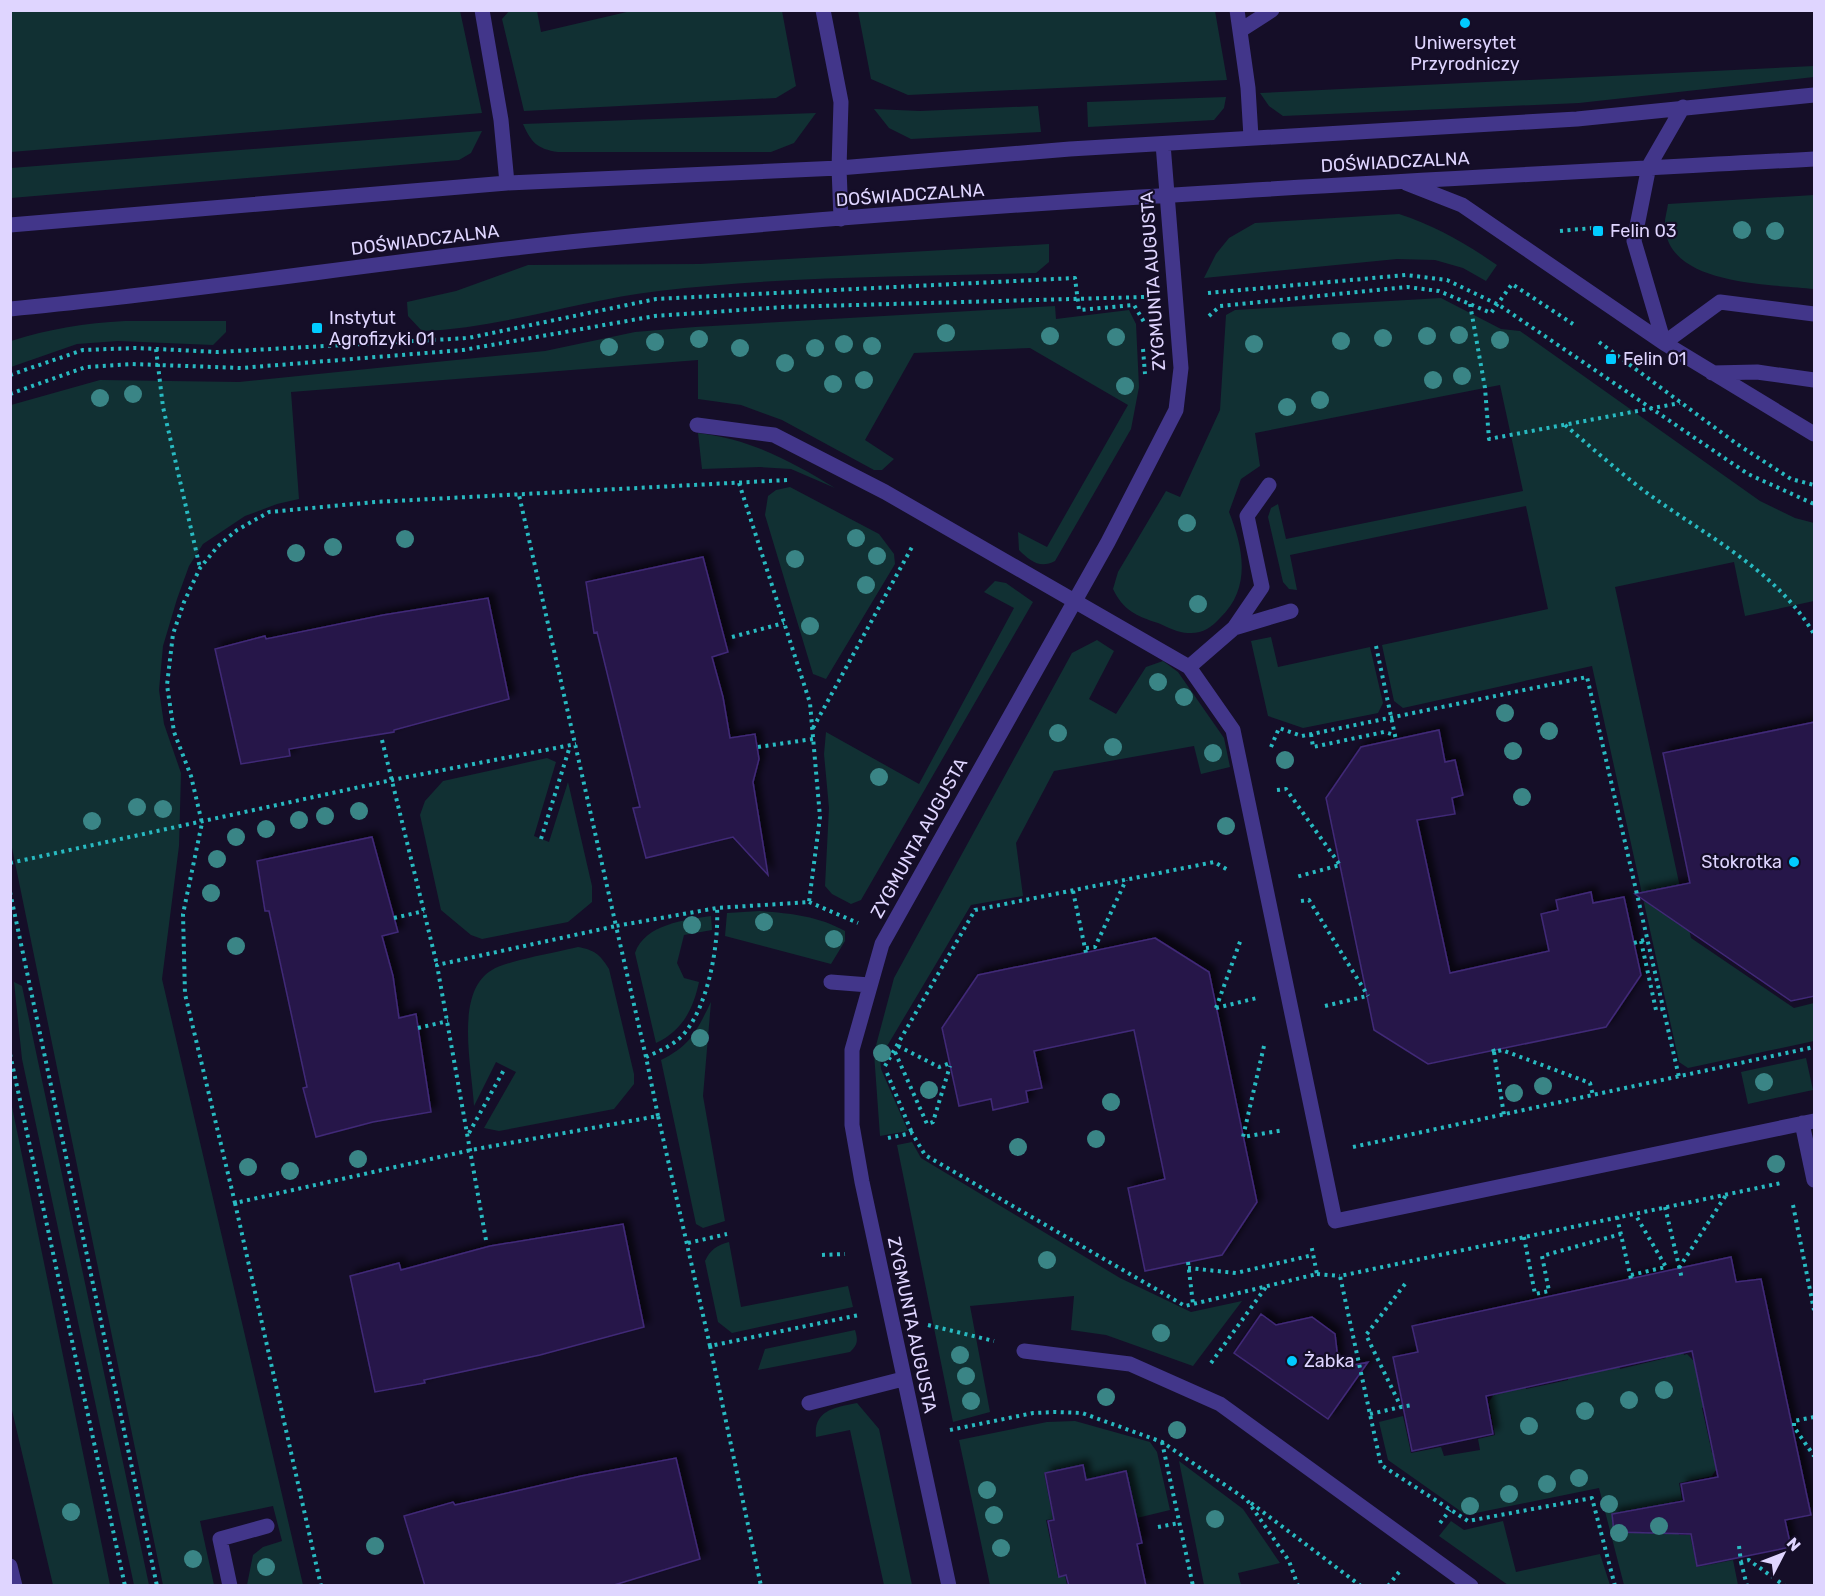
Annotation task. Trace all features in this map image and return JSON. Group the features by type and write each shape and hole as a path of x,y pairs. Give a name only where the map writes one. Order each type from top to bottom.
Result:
{"street":[{"path":"482,10 501,120 507,183"},
{"path":"823,10 841,102 838,168 841,219"},
{"path":"1237,10 1251,137"},
{"path":"1241,30 1272,10"},
{"name":"DOŚWIADCZALNA","path":"10,225 507,183 838,168 1251,137 1576,119 1815,95"},
{"path":"1664,343 1634,241 1649,166 1683,107"},
{"name":"ZYGMUNTA AUGUSTA","path":"949,1586 903,1379 852,1125 852,1050 882,944 1075,602 1176,410 1181,368 1163,144"},
{"name":"DOŚWIADCZALNA","path":"10,309 587,241 841,219 1166,195 1649,166 1815,159"},
{"path":"1400,181 1462,204 1664,343 1815,434"},
{"path":"1664,343 1720,302 1815,314"},
{"path":"10,316 37,306"},
{"path":"1712,373 1757,372 1815,380"},
{"path":"697,425 774,435 885,492 1189,667 1233,730 1335,1221 1808,1122 1814,1178"},
{"path":"1189,667 1234,628 1262,587 1247,516 1269,485"},
{"path":"1234,628 1291,611"},
{"path":"831,982 869,985"},
{"path":"1024,1351 1130,1364 1220,1404 1471,1586"},
{"path":"809,1403 903,1379"},
{"path":"230,1586 220,1539 267,1526"},
{"path":"10,1566 15,1586"}],"path":[{"path":"1206,293 1406,275 1447,280 1499,305 1653,407 1748,474 1815,504"},
{"path":"10,375 83,350 156,349 218,352 468,338 656,299 1076,278 1079,310 1134,305 1142,322 1154,321"},
{"path":"1205,317 1211,316 1220,306 1407,287 1439,291 1491,314 1512,284 1582,330"},
{"path":"10,394 86,367 158,365 241,368 463,350 655,316 772,308 1078,297 1143,297"},
{"path":"1470,303 1485,388 1489,440 1681,403"},
{"path":"1592,337 1681,403 1791,478 1815,485"},
{"path":"156,349 163,407 200,568"},
{"path":"1565,425 1645,492 1756,568 1801,613 1815,634"},
{"path":"321,1586 235,1203 185,994 183,914 202,823 191,776 174,732 167,685 173,634 184,602 200,568 218,546 237,530 269,512 375,502 795,480"},
{"path":"437,965 616,926 717,908 809,902 820,817 810,703 739,483"},
{"path":"519,495 711,1346 761,1586"},
{"path":"813,728 912,547 902,542"},
{"path":"732,637 784,623"},
{"path":"1311,734 1313,747 1384,732 1395,737 1376,646"},
{"path":"1269,754 1279,728 1302,736 1587,677 1679,1077"},
{"path":"758,747 814,739"},
{"path":"382,740 437,965 469,1134 486,1240"},
{"path":"10,863 392,780 576,744"},
{"path":"541,839 570,746"},
{"path":"1275,781 1279,801"},
{"path":"1286,789 1340,865 1295,877"},
{"path":"1235,875 1214,862 975,910 885,1067 912,1133 925,1155 1185,1306 1317,1274 1340,1276 1788,1181 1814,1178"},
{"path":"1293,866 1297,885"},
{"path":"1073,891 1086,950 1095,946 1126,880"},
{"path":"10,892 157,1586"},
{"path":"1299,893 1303,911"},
{"path":"1309,900 1368,996 1323,1007 1321,996"},
{"path":"646,1057 666,1048 682,1035 697,1014 718,929 717,908"},
{"path":"394,918 424,911"},
{"path":"1634,943 1647,939"},
{"path":"1240,941 1216,1008 1260,997 1262,1006"},
{"path":"1641,941 1656,1010 1663,1009"},
{"path":"418,1028 448,1021"},
{"path":"895,1051 927,1124 933,1122 950,1065 939,1067 898,1046"},
{"path":"1351,1136 1353,1148 1815,1047"},
{"path":"1504,1115 1493,1051 1503,1050 1590,1083 1593,1096"},
{"path":"10,1053 125,1586"},
{"path":"1262,1054 1244,1137 1287,1130 1285,1119"},
{"path":"469,1134 505,1068"},
{"path":"235,1203 471,1150 658,1116"},
{"path":"887,1138 912,1133"},
{"path":"1788,1181 1815,1310"},
{"path":"1679,1268 1726,1194"},
{"path":"1665,1207 1682,1279"},
{"path":"1617,1217 1631,1277 1666,1267 1635,1214"},
{"path":"1309,1232 1317,1274"},
{"path":"688,1243 728,1234"},
{"path":"1535,1294 1549,1291 1542,1256 1621,1234"},
{"path":"1524,1237 1537,1299"},
{"path":"1188,1268 1236,1273 1313,1255"},
{"path":"1188,1262 1193,1304"},
{"path":"1340,1276 1381,1465 1468,1521 1592,1498 1615,1586"},
{"path":"1401,1407 1366,1335 1405,1284"},
{"path":"1208,1367 1267,1286"},
{"path":"711,1346 860,1314 859,1305 887,1299"},
{"path":"928,1324 974,1335"},
{"path":"1370,1414 1413,1404"},
{"path":"948,1431 1033,1413 1082,1413 1162,1442 1247,1500 1361,1586"},
{"path":"1815,1417 1793,1423 1815,1456"},
{"path":"1162,1442 1193,1586"},
{"path":"1247,1500 1289,1561 1298,1586"},
{"path":"1158,1527 1179,1523"},
{"path":"1739,1546 1747,1586"},
{"path":"1741,1562 1749,1560 1785,1586"}],"green space":[{"path":"11,10 460,11 482,113 11,152"},
{"path":"510,10 537,11 541,32 631,11 782,11 796,86 776,98 524,111 502,19"},
{"path":"858,11 1215,11 1227,80 908,95 871,79"},
{"path":"1814,66 1814,77 1579,103 1283,116 1269,106 1260,93"},
{"path":"1226,97 1224,108 1214,120 1088,127 1087,102"},
{"path":"1038,106 1041,132 911,139 889,128 874,109 920,111"},
{"path":"816,113 794,143 771,152 558,152 536,144 523,124"},
{"path":"482,131 471,153 459,160 11,198 11,168"},
{"path":"1814,195 1814,289 1749,283 1703,271 1684,261 1671,246 1665,227 1668,204"},
{"path":"1399,214 1450,236 1497,265 1486,281 1463,268 1435,260 1397,259 1204,278 1216,254 1229,238 1255,223"},
{"path":"1049,244 1049,262 1036,273 848,278 706,286 629,295 452,329 422,331 408,316 407,302 456,291 528,265 700,264"},
{"path":"1441,298 1501,329 1520,331 1760,501 1795,518 1814,523 1814,601 1745,616 1734,562 1615,587 1691,938 1794,1008 1814,1003 1814,1041 1688,1068 1679,1062 1592,666 1403,708 1394,701 1382,645 1548,609 1526,506 1290,555 1297,590 1289,589 1283,582 1268,517 1271,508 1278,504 1286,539 1523,491 1500,385 1255,433 1260,466 1241,479 1229,512 1241,554 1242,568 1237,594 1230,607 1217,622 1206,630 1184,633 1143,618 1126,607 1113,589 1118,572 1166,491 1180,497 1220,410 1226,315 1235,310"},
{"path":"1055,306 1056,319 1129,310 1136,324 1139,387 1131,429 1055,561 1045,564 1031,560 1019,550 1018,532 1047,547 1128,405 1030,348 914,353 865,440 894,459 882,470 874,470 782,420 741,405 698,399 698,360 291,392 299,499 277,504 245,516 203,544 189,566 177,599 163,646 159,690 164,724 181,773 179,846 162,979 303,1585 247,1585 253,1555 263,1547 282,1541 273,1506 200,1521 214,1585 163,1585 11,843 11,405 100,380 239,382 545,351 635,332"},
{"path":"125,321 226,321 226,332 213,345 118,341 77,344 11,367 11,341 67,327"},
{"path":"698,433 753,446 802,469 835,488 791,469 760,467 702,469"},
{"path":"790,487 879,534 894,554 895,564 826,679 813,674 765,515 768,496 776,490"},
{"path":"995,581 1006,583 1033,602 861,900 851,904 832,894 825,886 829,808 824,754 826,732 919,784 1014,608 984,592"},
{"path":"1271,637 1278,667 1370,647 1383,703 1378,713 1303,728 1268,716 1251,641"},
{"path":"1097,640 1114,651 1089,699 1116,714 1146,667 1163,661 1178,672 1224,738 1230,767 1201,774 1194,746 1054,771 1016,843 1023,896 971,905 880,1058 881,1069 908,1131 880,1136 874,1053 894,978 1072,653"},
{"path":"547,758 556,762 534,836 549,842 568,782 592,886 592,902 568,922 482,939 471,935 441,910 420,815 425,801 443,781"},
{"path":"760,911 793,914 825,922 845,931 845,941 831,964 725,936 727,913"},
{"path":"711,916 712,930 684,935 677,963 684,978 699,982 690,1010 673,1032 656,1043 635,953 647,936 667,925"},
{"path":"578,947 596,954 609,969 634,1074 634,1084 614,1109 499,1131 484,1128 516,1072 496,1062 474,1106 468,1032 473,995 480,981 492,970 509,963"},
{"path":"14,982 22,986 149,1585 134,1585 22,1059"},
{"path":"711,1002 703,1096 725,1221 703,1228 696,1224 661,1060 679,1049 692,1037"},
{"path":"1806,1058 1813,1090 1748,1104 1741,1072"},
{"path":"10,1097 110,1585 53,1585 11,1406"},
{"path":"912,1142 921,1158 1120,1278 1191,1312 1242,1301 1193,1366 1106,1335 1071,1330 1074,1296 970,1306 990,1412 953,1422 897,1145"},
{"path":"729,1242 741,1307 848,1286 853,1307 732,1333 718,1322 705,1261 714,1248"},
{"path":"855,1330 857,1342 850,1352 758,1370 765,1349"},
{"path":"1681,1344 1684,1355 1687,1354 1694,1361 1703,1359 1713,1405 1702,1408 1712,1453 1723,1451 1726,1468 1716,1470 1712,1476 1679,1483 1682,1500 1672,1502 1679,1535 1690,1535 1697,1567 1733,1560 1738,1585 1624,1585 1599,1488 1466,1515 1388,1460 1379,1422 1403,1416 1411,1453 1441,1447 1444,1456 1480,1450 1478,1439 1495,1435 1489,1402 1494,1394 1523,1380 1526,1389 1568,1380 1567,1370 1618,1358 1620,1369 1666,1358 1664,1347"},
{"path":"857,1403 879,1429 912,1585 884,1585 850,1430 816,1437 816,1428 822,1415 834,1408"},
{"path":"1075,1421 1150,1442 1157,1452 1170,1510 1137,1518 1126,1470 1086,1479 1083,1465 1044,1473 1053,1519 1046,1520 1058,1577 1065,1576 1067,1585 990,1585 959,1440 1047,1422"},
{"path":"1179,1461 1243,1509 1280,1563 1238,1573 1241,1585 1204,1585"},
{"path":"1451,1521 1464,1530 1503,1521 1516,1572 1600,1554 1610,1585 1508,1585 1439,1536"}],"building":[{"path":"703,557 728,652 712,657 723,697 730,738 755,734 759,759 753,782 768,875 733,837 646,858 633,808 640,807 597,632 594,633 586,582"},
{"path":"488,598 509,699 394,730 394,732 289,749 290,756 241,764 215,649 265,636 266,639 383,615"},
{"path":"1815,722 1815,996 1791,1001 1635,894 1690,883 1663,753"},
{"path":"1439,730 1445,762 1455,760 1463,795 1452,798 1455,814 1417,820 1450,973 1549,951 1541,914 1558,910 1556,900 1591,892 1593,903 1624,897 1641,975 1606,1027 1428,1064 1374,1030 1326,798 1361,747"},
{"path":"372,837 398,932 382,936 393,976 399,1018 416,1014 431,1112 373,1122 316,1137 303,1088 307,1087 269,911 265,911 257,861"},
{"path":"1155,938 1209,972 1257,1202 1222,1255 1145,1271 1128,1188 1165,1179 1134,1030 1034,1051 1042,1088 1026,1091 1028,1102 993,1110 991,1099 959,1106 942,1028 978,975"},
{"path":"623,1224 644,1327 540,1355 424,1380 425,1383 375,1392 350,1276 399,1263 401,1270 490,1246"},
{"path":"1731,1257 1736,1282 1761,1279 1811,1515 1785,1520 1791,1547 1697,1566 1691,1534 1614,1532 1612,1514 1684,1501 1681,1484 1718,1477 1692,1351 1486,1396 1493,1434 1412,1451 1393,1357 1418,1352 1412,1326"},
{"name":"Żabka","path":"1261,1314 1276,1325 1312,1317 1335,1334 1339,1368 1368,1362 1328,1419 1234,1353"},
{"path":"676,1458 700,1559 611,1586 425,1586 404,1516 453,1502 455,1505 581,1476"},
{"path":"1083,1465 1086,1480 1126,1471 1142,1543 1137,1544 1146,1586 1069,1586 1066,1575 1059,1577 1048,1521 1054,1520 1045,1473"}],"place":[{"name":"Uniwersytet Przyrodniczy","path":"1465,23"},
{"name":"Felin 03","path":"1598,231"},
{"name":"Instytut Agrofizyki 01","path":"317,328"},
{"name":"Felin 01","path":"1611,359"},
{"name":"Stokrotka","path":"1794,862"},
{"name":"Żabka","path":"1292,1361"}]}
